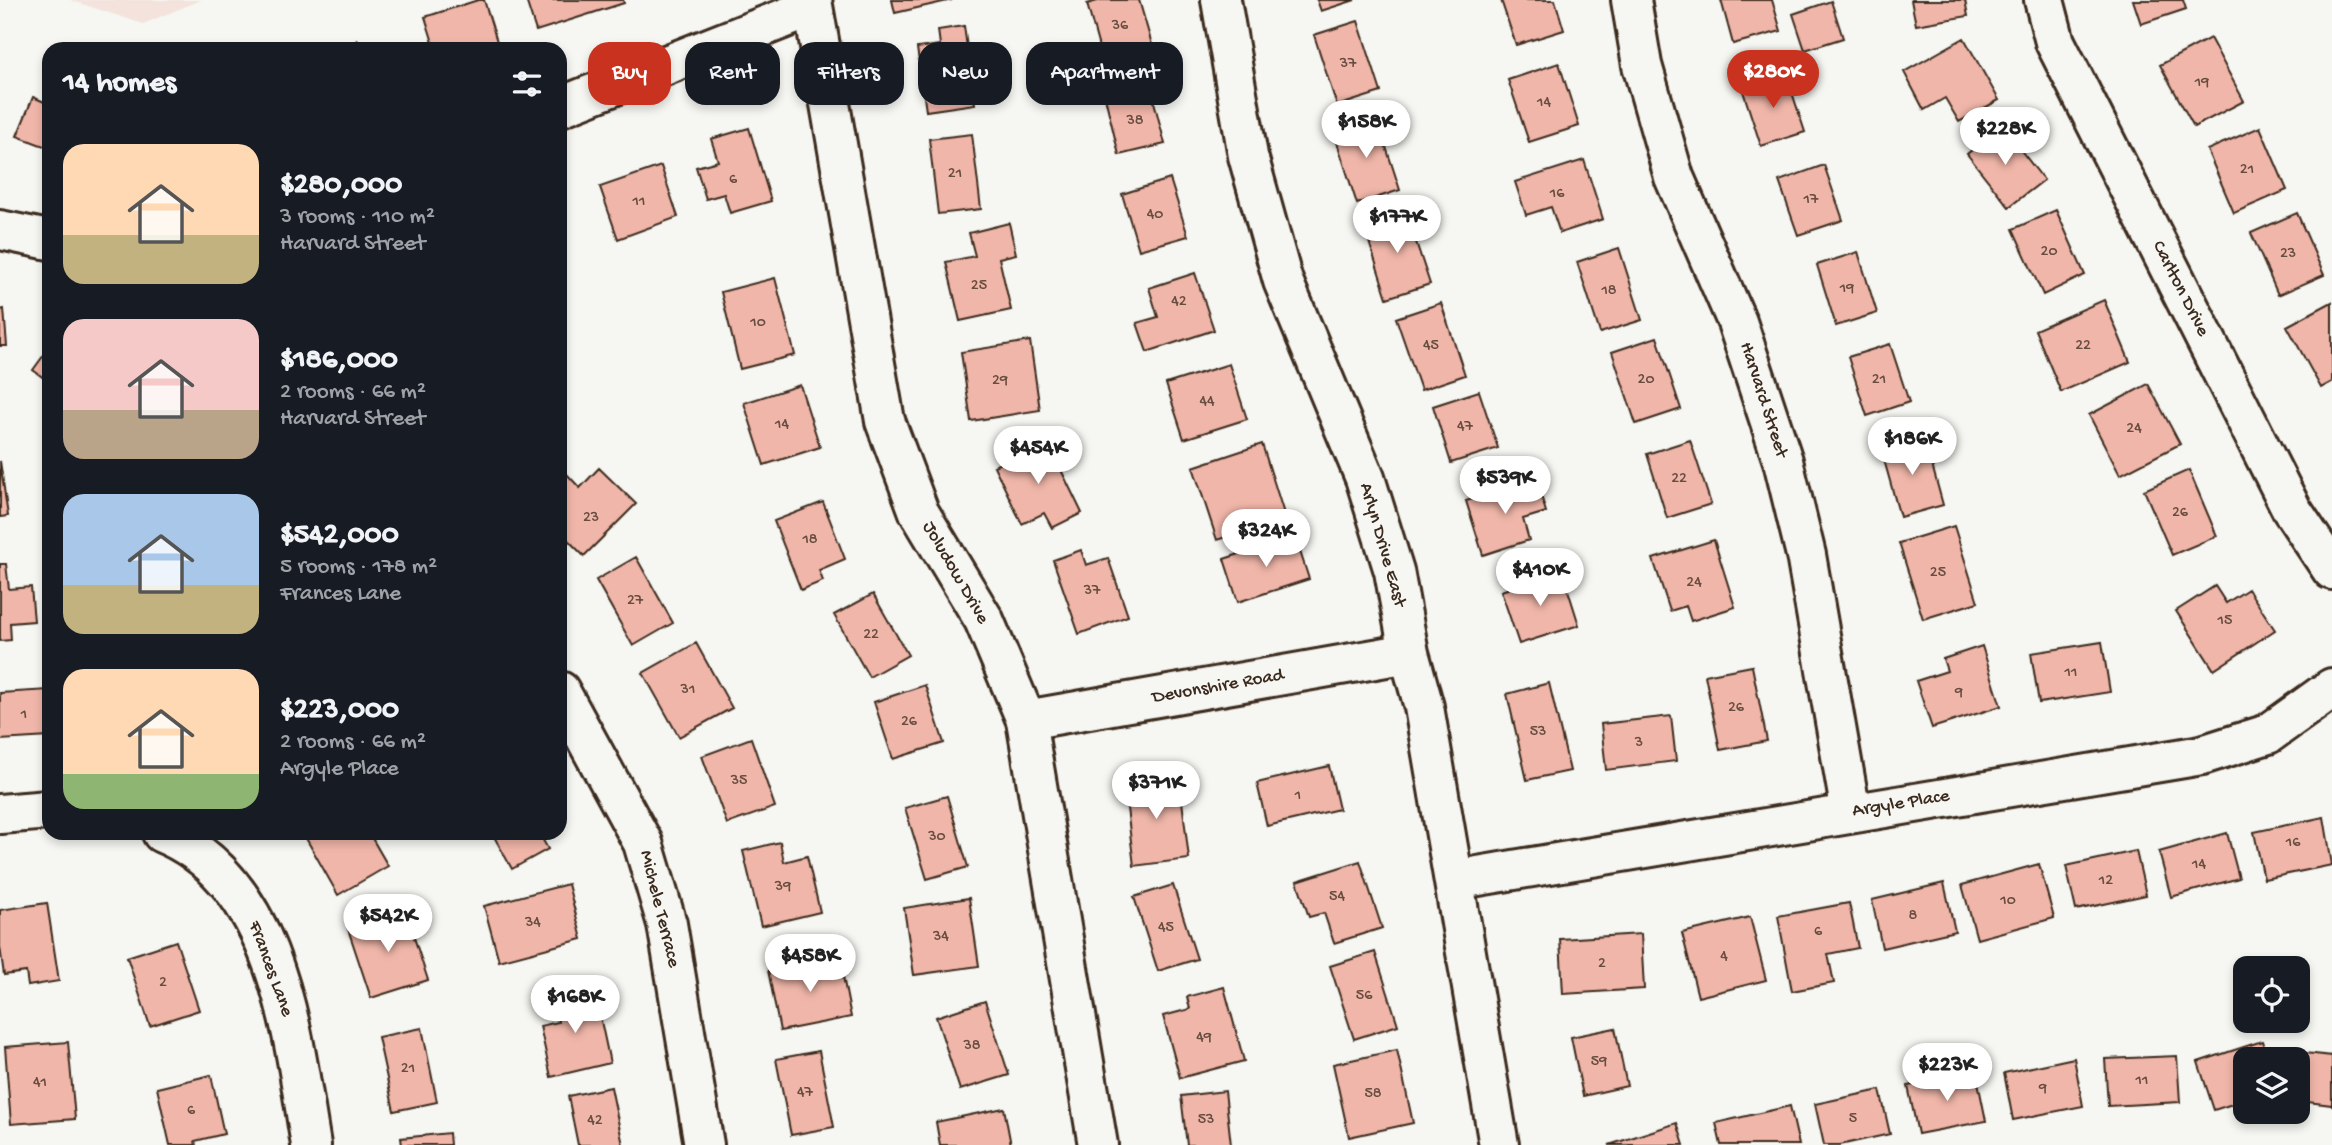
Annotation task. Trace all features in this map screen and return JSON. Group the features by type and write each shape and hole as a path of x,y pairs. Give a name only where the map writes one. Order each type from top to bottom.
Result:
{"street":[{"name":"Arlyn Drive East","path":"1221,0 1248,156 1283,281 1365,478 1394,571 1409,653 1424,707 1499,1145"},
{"name":"Harvard Street","path":"1631,0 1642,65 1674,177 1737,322 1783,461 1806,555 1851,813"},
{"name":"Carlton Drive","path":"2043,0 2055,42 2292,510 2332,570"},
{"path":"567,104 812,4"},
{"name":"Joludow Drive","path":"812,4 885,421 919,512 984,620 1026,720 1098,1145"},
{"path":"0,230 42,239"},
{"name":"Devonshire Road","path":"1026,720 1409,653"},
{"name":"Argyle Place","path":"1454,880 2202,755 2268,734 2332,688"},
{"name":"Michele Terrace","path":"567,704 643,844 667,924 704,1145"},
{"path":"0,814 42,811"},
{"name":"Frances Lane","path":"179,840 217,869 245,902 274,968 290,1024 311,1145"}],"shaded area":[{"path":"70,0 201,0 143,24"}],"building":[{"path":"484,0 497,42 433,42 425,17"},
{"path":"526,0 623,0 624,3 536,31"},
{"path":"892,0 952,0 895,13"},
{"path":"1101,0 1139,0 1151,42 1097,42 1087,4"},
{"path":"1317,0 1355,0 1321,11"},
{"path":"1501,0 1555,0 1564,30 1516,45"},
{"path":"1721,0 1772,0 1781,31 1733,44"},
{"path":"1911,0 1965,0 1968,16 1916,25"},
{"path":"2133,0 2183,0 2186,9 2141,24"},
{"path":"1831,1 1843,38 1805,50 1793,14"},
{"path":"1358,21 1381,92 1337,106 1314,35"},
{"path":"964,26 966,42 940,42 938,30"},
{"path":"1964,38 1999,100 1959,122 1945,98 1924,110 1904,72"},
{"path":"2210,38 2244,101 2194,127 2160,65"},
{"path":"1559,63 1579,126 1529,142 1508,80"},
{"path":"1786,74 1805,132 1761,146 1742,88"},
{"path":"33,97 42,101 42,145 17,136"},
{"path":"925,105 968,105 926,111"},
{"path":"1107,105 1155,105 1165,144 1119,155"},
{"path":"1376,116 1400,190 1357,204 1333,130"},
{"path":"2002,126 2044,180 2009,207 1967,154"},
{"path":"2260,127 2287,190 2234,213 2207,150"},
{"path":"749,128 771,201 730,213 724,194 706,199 696,167 718,161 711,139"},
{"path":"972,134 981,209 938,214 929,139"},
{"path":"1584,160 1603,219 1560,233 1551,207 1526,215 1515,182"},
{"path":"1824,165 1843,220 1798,235 1779,181"},
{"path":"661,166 678,217 618,239 600,187"},
{"path":"1170,179 1188,236 1139,250 1122,194"},
{"path":"2056,210 2085,275 2043,295 2013,229"},
{"path":"1406,212 1430,284 1387,298 1364,226"},
{"path":"2297,213 2324,275 2278,295 2251,233"},
{"path":"1009,223 1016,254 999,258 1011,310 960,321 946,262 975,256 969,233"},
{"path":"1619,248 1642,320 1600,333 1577,262"},
{"path":"1858,252 1877,313 1836,326 1817,265"},
{"path":"1195,273 1214,330 1147,352 1137,323 1158,317 1149,288"},
{"path":"775,278 795,355 740,369 721,292"},
{"path":"2104,300 2130,362 2061,392 2035,330"},
{"path":"2332,302 2332,382 2321,388 2287,326"},
{"path":"1441,303 1465,375 1421,390 1396,318"},
{"path":"4,309 7,346 0,346 0,310"},
{"path":"1657,337 1681,409 1636,424 1612,352"},
{"path":"1030,341 1040,410 971,421 961,352"},
{"path":"1890,344 1909,402 1867,416 1848,357"},
{"path":"42,358 42,377 33,370"},
{"path":"1229,364 1247,419 1184,439 1166,384"},
{"path":"2148,384 2180,444 2120,475 2089,415"},
{"path":"800,385 820,447 764,465 744,403"},
{"path":"1479,391 1498,448 1451,463 1433,406"},
{"path":"1924,436 1943,505 1900,517 1881,449"},
{"path":"1690,440 1711,504 1667,518 1647,454"},
{"path":"1047,441 1082,513 1052,528 1044,513 1022,524 994,466"},
{"path":"1262,444 1285,517 1217,540 1193,467"},
{"path":"0,461 8,516 0,517"},
{"path":"599,468 636,504 584,556 567,539 567,474 580,488"},
{"path":"2189,470 2217,536 2172,555 2144,490"},
{"path":"1536,479 1546,512 1523,519 1529,540 1483,555 1466,501"},
{"path":"823,502 845,559 819,570 823,581 801,590 774,521"},
{"path":"1954,526 1978,602 1923,619 1899,543"},
{"path":"1295,536 1309,579 1238,602 1224,559"},
{"path":"1714,540 1735,607 1691,621 1686,606 1670,611 1653,559"},
{"path":"1081,550 1086,565 1108,558 1128,616 1079,634 1053,560"},
{"path":"636,557 673,623 633,646 596,580"},
{"path":"0,564 6,564 9,589 31,587 34,621 10,623 11,640 0,641"},
{"path":"1562,571 1579,625 1519,644 1501,591"},
{"path":"2215,586 2226,603 2248,589 2275,630 2214,670 2176,611"},
{"path":"873,594 908,655 869,677 834,615"},
{"path":"2102,642 2110,692 2039,703 2031,653"},
{"path":"696,643 732,708 679,737 643,673"},
{"path":"1982,646 2001,706 1932,728 1916,681 1947,671 1943,659"},
{"path":"1752,666 1767,741 1720,750 1705,675"},
{"path":"1549,683 1570,771 1527,780 1507,694"},
{"path":"925,685 944,743 893,759 874,702"},
{"path":"42,690 42,737 0,740 0,693"},
{"path":"1671,716 1676,761 1606,770 1601,724"},
{"path":"751,738 775,807 727,824 702,756"},
{"path":"1329,766 1339,809 1267,826 1257,783"},
{"path":"1179,776 1189,859 1134,866 1124,783"},
{"path":"947,796 968,867 927,879 905,808"},
{"path":"2324,817 2332,865 2264,879 2254,832"},
{"path":"2227,833 2239,878 2171,897 2159,852"},
{"path":"307,840 373,840 388,866 338,895"},
{"path":"496,840 543,840 548,849 512,869"},
{"path":"780,842 784,862 807,856 820,912 761,926 743,851"},
{"path":"2136,851 2146,895 2076,910 2066,866"},
{"path":"1360,861 1382,928 1334,943 1324,913 1309,917 1297,881"},
{"path":"2039,864 2054,918 1977,939 1962,885"},
{"path":"1944,883 1955,931 1882,948 1872,900"},
{"path":"568,884 582,939 499,961 484,906"},
{"path":"1173,885 1197,959 1158,971 1134,897"},
{"path":"969,898 979,966 914,975 904,908"},
{"path":"47,903 59,981 28,986 26,972 4,975 0,947 0,910"},
{"path":"1849,903 1858,948 1828,954 1834,983 1792,991 1778,916"},
{"path":"405,910 428,980 371,998 348,929"},
{"path":"1750,917 1766,980 1698,997 1682,933"},
{"path":"1641,934 1644,989 1563,994 1560,939"},
{"path":"176,941 199,1010 150,1026 127,957"},
{"path":"1375,952 1398,1025 1354,1039 1330,966"},
{"path":"839,956 851,1017 780,1031 768,970"},
{"path":"1224,987 1244,1061 1180,1078 1163,1016 1190,1009 1187,997"},
{"path":"594,988 610,1063 551,1077 540,1026 558,1022 553,997"},
{"path":"985,1001 1009,1075 960,1090 936,1017"},
{"path":"422,1028 437,1102 394,1111 378,1037"},
{"path":"1615,1028 1627,1086 1583,1096 1571,1037"},
{"path":"2262,1041 2264,1047 2244,1047"},
{"path":"68,1042 75,1119 11,1124 5,1047"},
{"path":"1397,1050 1413,1123 1349,1137 1333,1064"},
{"path":"819,1051 834,1127 791,1135 776,1059"},
{"path":"2233,1051 2233,1104 2214,1110 2198,1062"},
{"path":"2310,1054 2332,1056 2332,1105 2310,1102"},
{"path":"2177,1056 2180,1102 2108,1106 2105,1059"},
{"path":"2074,1058 2083,1106 2013,1120 2004,1073"},
{"path":"1976,1072 1986,1121 1918,1134 1908,1086"},
{"path":"211,1075 224,1134 195,1141 196,1145 170,1145 157,1088"},
{"path":"611,1087 623,1145 578,1145 568,1096"},
{"path":"1880,1090 1890,1134 1840,1145 1824,1145 1815,1104"},
{"path":"1225,1091 1231,1145 1187,1145 1181,1096"},
{"path":"1790,1106 1799,1145 1721,1145 1716,1123"},
{"path":"1004,1108 1011,1145 940,1145 936,1122"},
{"path":"1677,1123 1684,1145 1609,1145"},
{"path":"449,1133 450,1145 402,1145 401,1138"}]}
